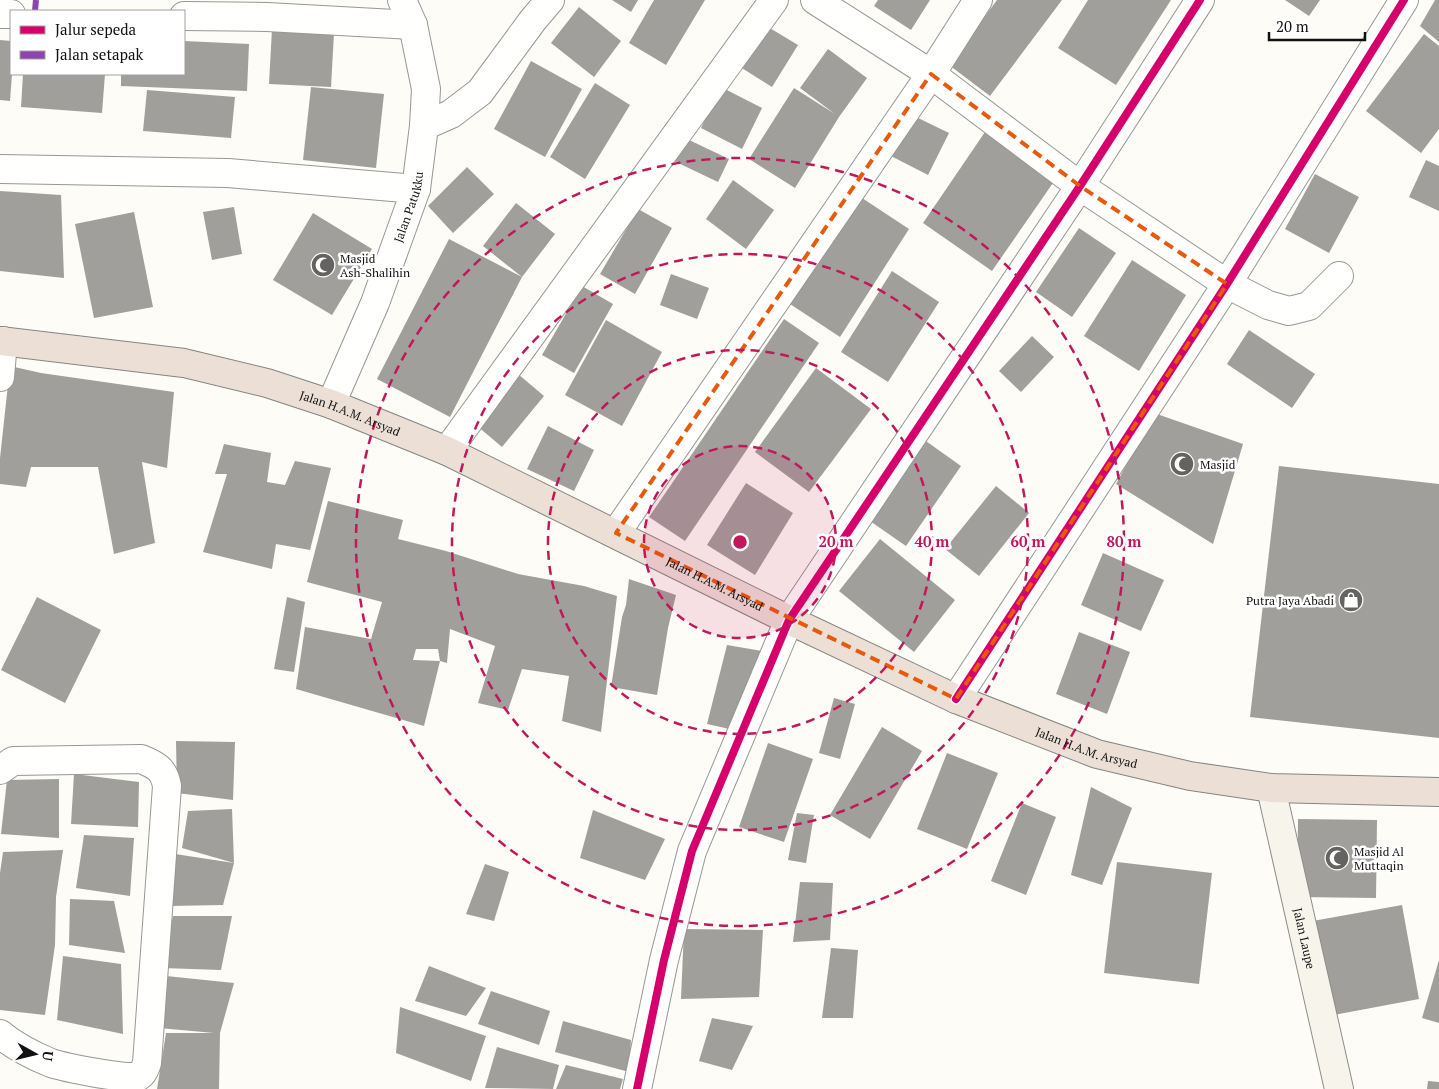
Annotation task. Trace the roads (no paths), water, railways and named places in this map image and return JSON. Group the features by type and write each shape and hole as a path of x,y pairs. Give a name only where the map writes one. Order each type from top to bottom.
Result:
{"highway":[{"name":"Jalan H.A.M. Arsyad","path":"2,341 184,363 267,383 331,404 447,450 789,620 956,698 1097,754 1190,776 1271,788 1439,792"}],"street":[{"name":"Jalan Patukku","path":"331,404 375,303 416,189 424,126 426,89 413,25 402,0"},
{"path":"424,126 451,114 480,92 550,0"},
{"path":"447,450 774,0"},
{"path":"815,0 931,74 1080,186 1227,284 1268,305 1289,311 1309,306 1339,276"},
{"path":"616,534 931,74 978,0"},
{"path":"637,1089 664,960 692,851 789,620 1080,186 1200,0"},
{"path":"956,698 1227,284 1404,0"},
{"path":"185,16 267,17 413,25"},
{"path":"0,169 228,173 416,189"},
{"path":"0,377 2,341"},
{"path":"0,770 13,761 141,759 157,766 165,775 167,786 147,1063 143,1072 137,1077 125,1077 52,1064 0,1034"},
{"name":"Jalan Laupe","path":"1271,788 1339,1089"}],"place":[{"name":"Masjid Ash-Shalihin","path":"323,265"},
{"name":"Masjid","path":"1182,464"},
{"name":"Putra Jaya Abadi","path":"1351,600"},
{"name":"Masjid Al Muttaqin","path":"1337,858"}]}
